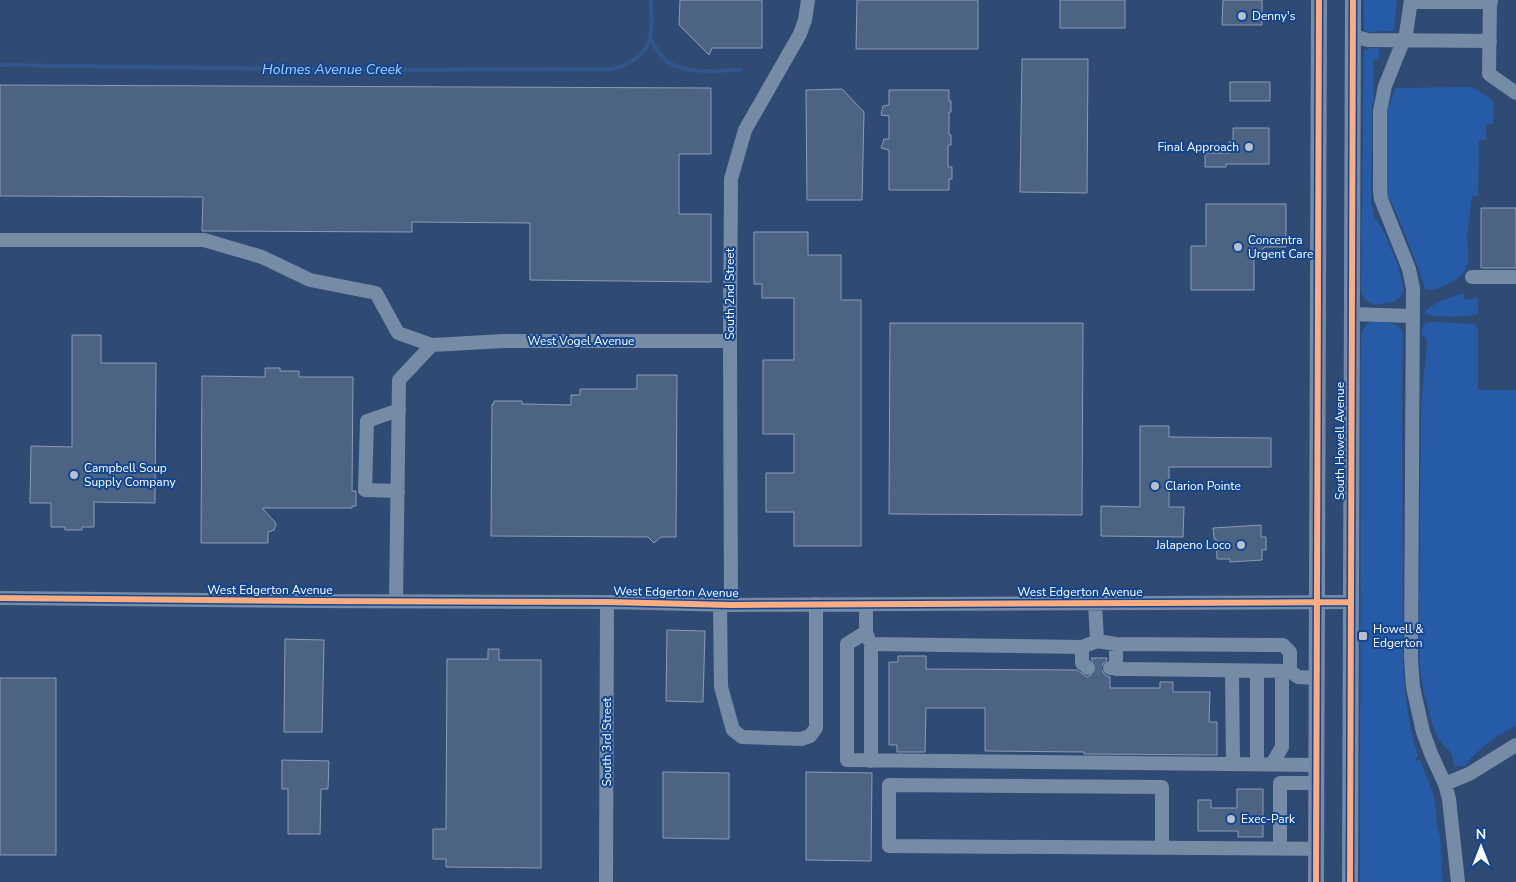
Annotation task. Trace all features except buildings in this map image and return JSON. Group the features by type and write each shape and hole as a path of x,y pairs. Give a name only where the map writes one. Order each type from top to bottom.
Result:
{"main road":[{"name":"South Howell Avenue","path":"1316,882 1319,0"},
{"name":"South Howell Avenue","path":"1350,882 1353,0"}],"street":[{"name":"South 2nd Street","path":"808,0 805,20 800,34 745,130 731,179 726,605 721,687 733,730 742,737 801,739 810,736 816,728 816,604"},
{"path":"1458,882 1446,784 1432,756 1413,687 1413,288 1411,277 1384,208 1380,190 1380,111 1385,86 1409,23 1411,1 1490,1 1489,74 1516,93"},
{"path":"1353,36 1368,40 1490,41"},
{"path":"0,240 204,240 262,257 310,280 376,293 398,333 432,345 399,380 396,602"},
{"path":"1472,277 1516,277"},
{"path":"1351,314 1413,316"},
{"name":"West Vogel Avenue","path":"432,345 504,342 730,341"},
{"path":"398,491 366,490 367,421 399,410"},
{"name":"West Edgerton Avenue","path":"0,598 607,602 726,605 1351,602"},
{"name":"South 3rd Street","path":"606,882 607,602"},
{"path":"1095,603 1097,641"},
{"path":"866,604 871,761"},
{"path":"1272,764 1282,747 1286,671 1290,652 1282,645 1116,644 1097,641 1082,647 868,638 847,644 847,760 1316,765"},
{"path":"1116,644 1113,668 1286,671 1298,677 1317,678"},
{"path":"1082,647 1082,663 1088,668"},
{"path":"1232,671 1233,763"},
{"path":"1256,764 1257,671"},
{"path":"1446,784 1469,774 1516,745"},
{"path":"1280,849 1280,783 1316,783"},
{"path":"1162,848 1162,787 889,785 889,846 1280,849 1316,849"}],"shaded area":[{"path":"1364,0 1397,0 1393,31 1368,32 1364,30"},
{"path":"1370,48 1379,48 1379,59 1373,60 1374,101 1372,104 1371,202 1374,217 1382,228 1398,265 1404,290 1401,296 1394,302 1374,305 1365,300 1361,291 1364,51"},
{"path":"1473,87 1493,101 1493,124 1486,124 1486,140 1479,140 1478,195 1472,196 1467,235 1467,266 1461,275 1442,287 1430,290 1425,289 1386,187 1387,112 1395,88"},
{"path":"1463,293 1465,300 1478,298 1478,314 1452,317 1425,314 1426,310 1438,302"},
{"path":"1372,321 1394,324 1403,333 1403,670 1410,725 1418,756 1415,759 1416,761 1420,760 1434,796 1442,848 1440,851 1443,862 1441,867 1443,882 1360,882 1361,333 1367,324"},
{"path":"1426,323 1474,324 1478,328 1478,390 1516,390 1516,725 1481,748 1466,766 1454,766 1452,754 1438,738 1424,693 1420,668 1421,407 1427,343 1422,335 1422,328"}],"waterway":[{"name":"Holmes Avenue Creek","path":"0,65 361,70 612,69 625,65 636,58 648,44 652,24 651,0"},
{"name":"Holmes Avenue Creek","path":"650,37 662,57 676,66 703,71 741,70"}],"tunnel":[{"path":"1088,668 1110,668"}],"cycle path":[{"path":"1316,882 1319,0"},
{"path":"1350,882 1353,0"},
{"path":"0,598 607,602 731,605 1351,602"}],"place":[{"name":"Denny's","path":"1242,16"},
{"name":"Final Approach","path":"1249,147"},
{"name":"Concentra Urgent Care","path":"1238,247"},
{"name":"Campbell Soup Supply Company","path":"74,475"},
{"name":"Clarion Pointe","path":"1155,486"},
{"name":"Jalapeno Loco","path":"1241,545"},
{"name":"Howell & Edgerton","path":"1363,636"},
{"name":"Exec-Park","path":"1231,819"}]}
